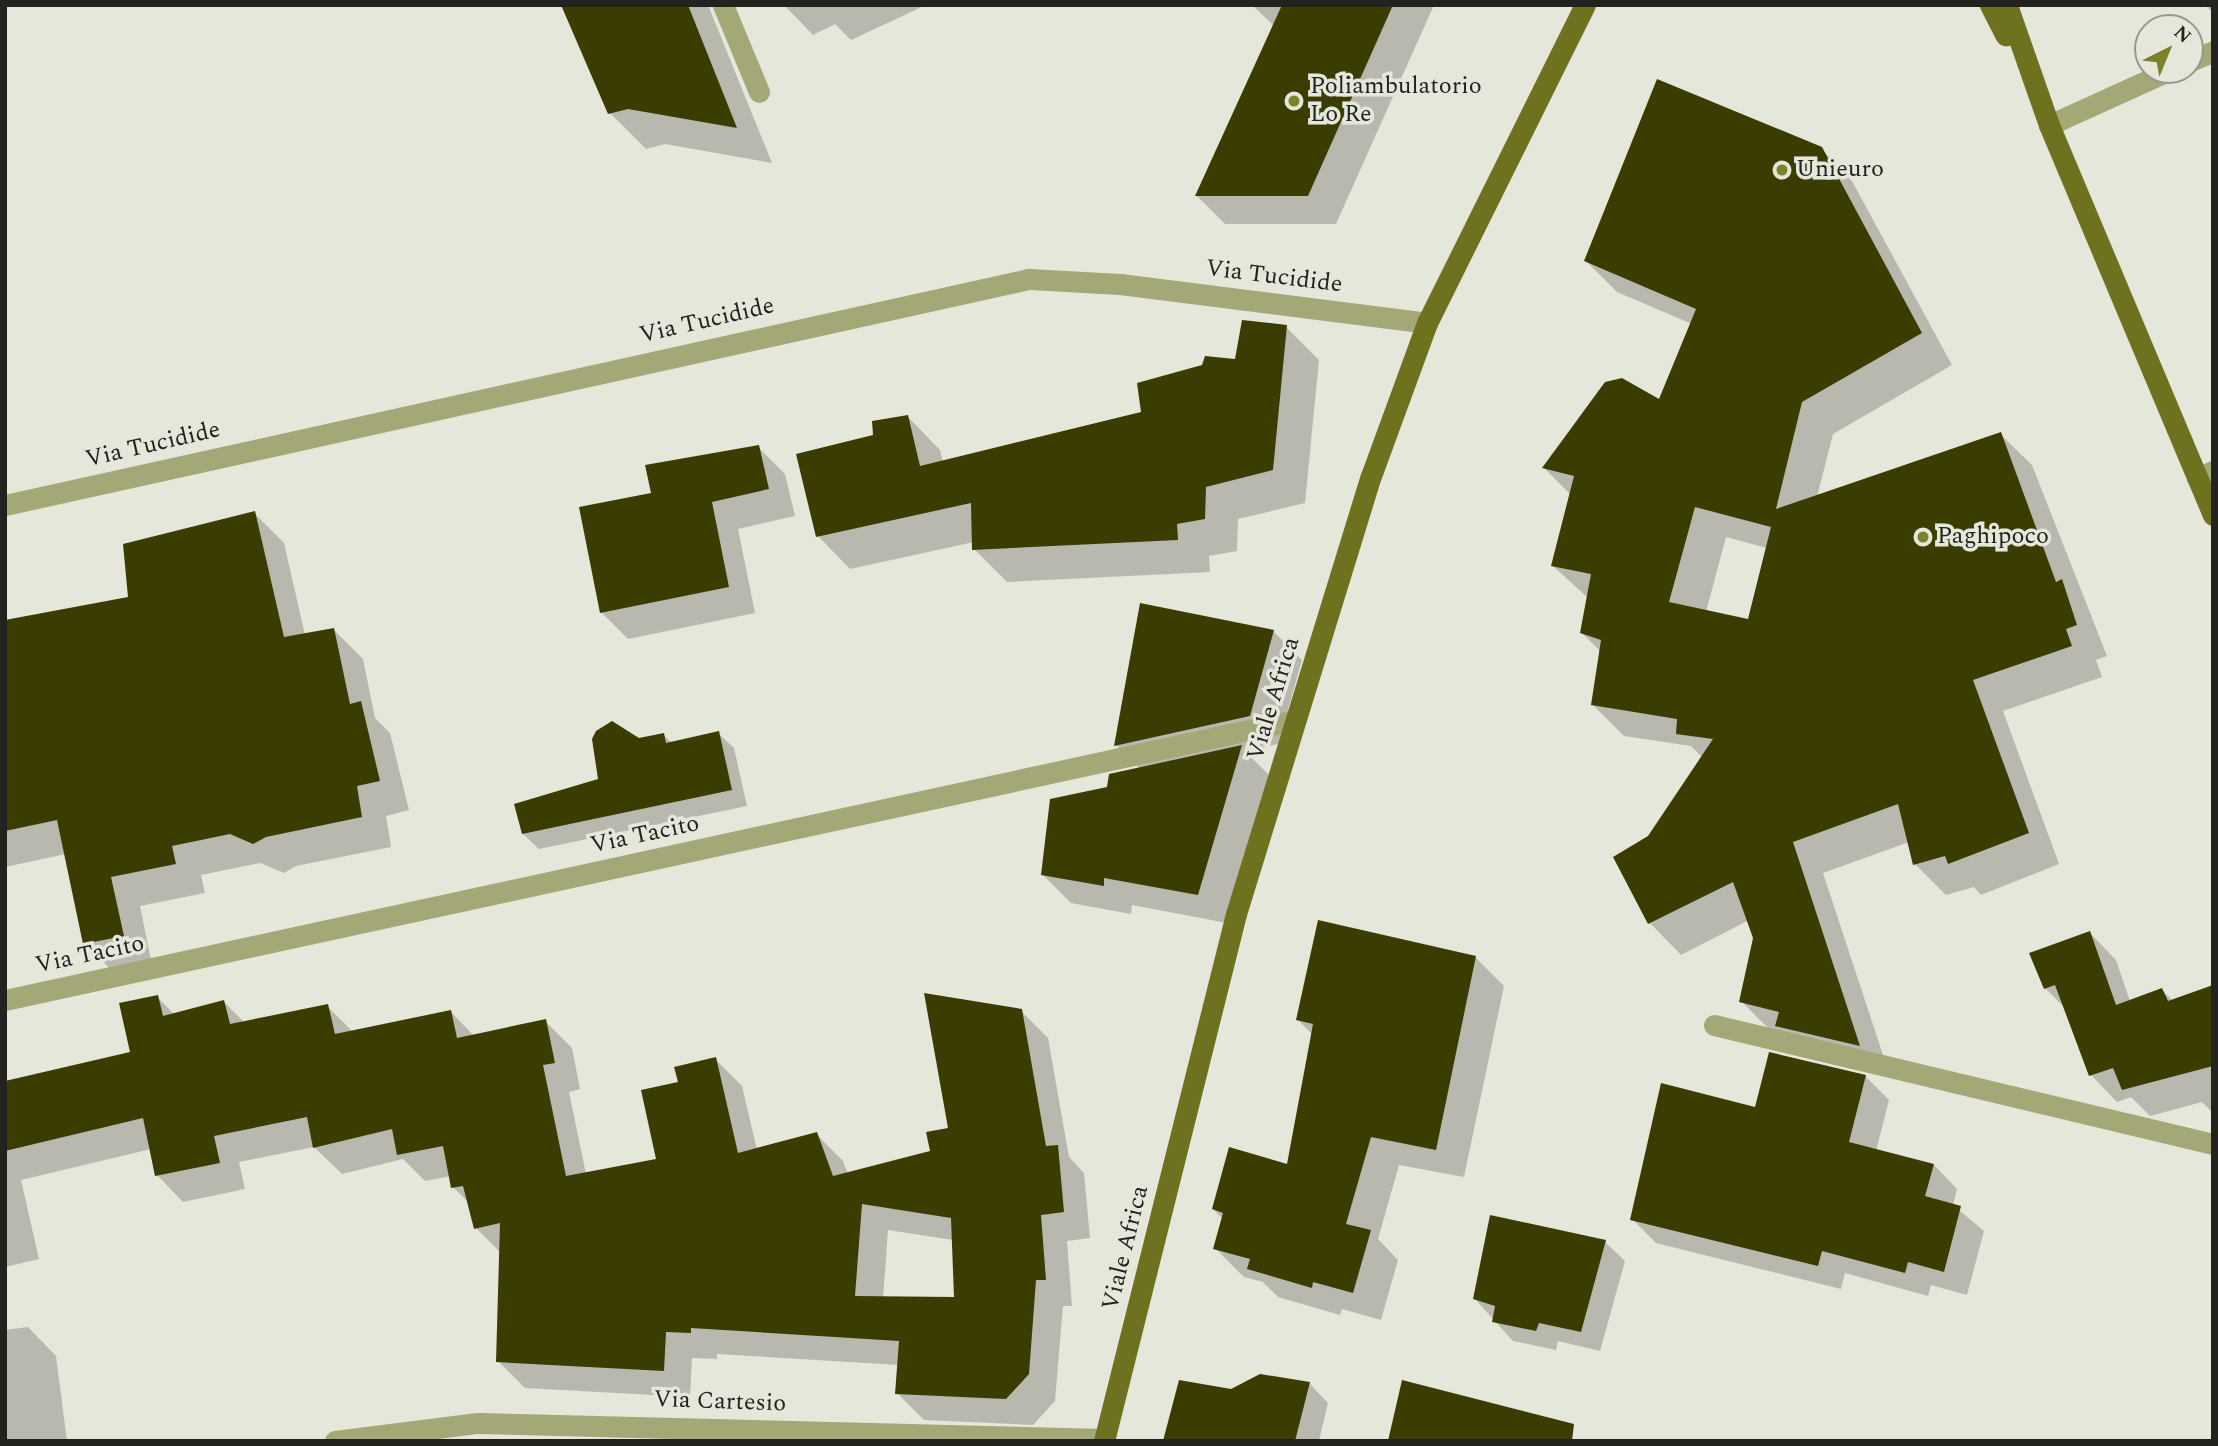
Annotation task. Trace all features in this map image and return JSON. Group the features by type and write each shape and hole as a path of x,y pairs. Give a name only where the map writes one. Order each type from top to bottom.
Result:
{"main road":[{"name":"Viale Africa","path":"1105,1440 1236,914 1371,476 1427,323 1585,5"},
{"path":"1990,5 2049,125 2205,475 2213,515"},
{"path":"2007,5 2049,125"}],"street":[{"path":"723,5 759,92"},
{"path":"2049,125 2139,84"},
{"name":"Via Tucidide","path":"5,505 1029,279 1120,284 1427,323"},
{"name":"Via Tacito","path":"5,1000 1295,720"},
{"path":"1713,1025 2213,1144"},
{"name":"Via Cartesio","path":"335,1441 478,1423 1105,1440"}],"building":[{"path":"561,5 688,5 737,128 628,109 608,114"},
{"name":"Poliambulatorio Lo Re","path":"1282,5 1393,5 1308,196 1195,196"},
{"path":"1657,79 1822,147 1922,333 1802,402 1776,509 2001,432 2056,582 2062,579 2077,625 2066,629 2072,646 1973,680 2029,833 1948,864 1945,856 1913,865 1898,804 1793,842 1860,1046 1775,1026 1779,1012 1739,1002 1753,938 1733,882 1648,924 1613,857 1648,836 1713,739 1676,734 1677,719 1591,705 1601,640 1580,633 1591,574 1551,566 1574,476 1542,468 1605,382 1622,378 1659,399 1696,309 1584,261","holes":["1695,507 1771,527 1748,619 1669,602"]},
{"path":"1242,320 1287,325 1273,470 1206,487 1205,519 1177,524 1178,540 972,550 971,503 816,537 796,454 873,435 872,421 908,415 920,466 1141,412 1137,383 1202,365 1205,356 1235,359"},
{"path":"759,445 769,489 712,502 729,587 600,613 579,507 651,493 645,465"},
{"path":"255,511 284,637 334,628 350,704 361,701 380,781 357,786 362,817 266,837 253,844 230,834 172,846 176,864 111,877 124,936 83,944 57,820 5,831 5,620 128,597 123,544"},
{"path":"1140,603 1274,630 1250,716 1114,746"},
{"path":"612,721 639,738 664,733 666,743 719,731 732,790 522,834 514,804 598,779 592,739 596,731"},
{"path":"1242,745 1198,895 1104,878 1104,886 1041,875 1050,799 1107,787 1109,774"},
{"path":"1318,920 1476,956 1436,1150 1371,1137 1346,1224 1371,1230 1353,1293 1313,1282 1312,1288 1247,1269 1250,1259 1213,1249 1223,1213 1212,1209 1229,1147 1287,1164 1313,1024 1296,1020"},
{"path":"2090,931 2116,1005 2162,988 2168,1001 2213,985 2213,1066 2122,1090 2113,1068 2089,1076 2055,985 2044,989 2029,953"},
{"path":"924,993 1022,1009 1046,1146 1058,1145 1064,1212 1041,1215 1046,1280 1036,1280 1029,1374 1006,1399 895,1394 899,1341 691,1328 691,1333 666,1332 664,1371 496,1362 500,1223 474,1229 463,1186 451,1188 443,1146 397,1155 392,1129 313,1148 307,1117 214,1136 220,1163 155,1176 143,1118 5,1151 5,1081 130,1052 119,1003 158,995 163,1016 224,1000 230,1024 328,1004 335,1034 451,1010 457,1038 546,1019 555,1063 543,1065 566,1176 656,1159 641,1090 678,1082 674,1067 716,1057 738,1153 817,1132 833,1176 930,1151 926,1132 948,1128","holes":["862,1204 951,1218 954,1297 855,1296"]},
{"path":"1769,1052 1866,1075 1849,1142 1934,1164 1925,1196 1961,1206 1944,1272 1908,1262 1905,1273 1822,1251 1818,1266 1630,1220 1661,1083 1755,1107"},
{"path":"1490,1215 1606,1240 1581,1332 1539,1323 1536,1331 1492,1322 1495,1306 1473,1299"},
{"path":"1260,1374 1310,1382 1295,1441 1163,1441 1179,1380 1231,1389"},
{"path":"1402,1380 1574,1424 1572,1441 1388,1441"}],"place":[{"name":"Poliambulatorio Lo Re","path":"1294,101"},
{"name":"Unieuro","path":"1782,170"},
{"name":"Paghipoco","path":"1923,537"}]}
